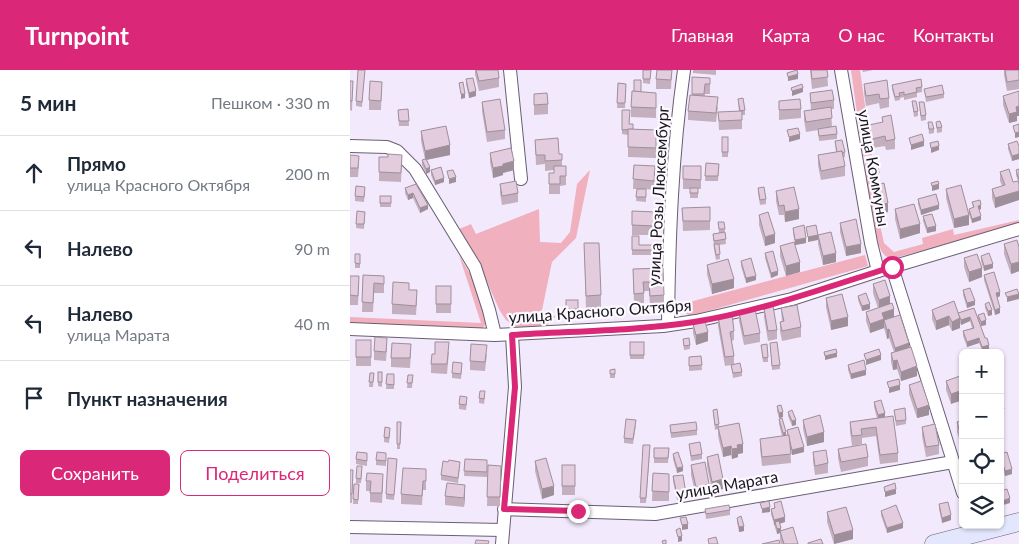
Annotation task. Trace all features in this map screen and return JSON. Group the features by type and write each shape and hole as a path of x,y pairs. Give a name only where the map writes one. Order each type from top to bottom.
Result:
{"main road":[{"path":"1004,524 1019,522"},
{"path":"934,544 974,529"}],"street":[{"path":"510,70 521,179"},
{"name":"улица Розы Люксембург","path":"668,325 669,231 676,126 684,70"},
{"name":"улица Коммуны","path":"841,70 870,244 878,271"},
{"path":"350,146 387,147 398,151 414,169 475,268 489,310 494,335"},
{"name":"улица Красного Октября","path":"350,330 512,335 668,325 728,315 792,299 1019,229"},
{"path":"892,267 960,484"},
{"path":"502,544 515,387 512,335"},
{"name":"улица Марата","path":"504,509 655,514 954,462"},
{"path":"350,527 503,530"}],"shaded area":[{"path":"851,70 860,70 872,155 863,156"},
{"path":"866,162 884,243 894,252 923,244 922,238 953,229 954,235 1019,220 1019,225 891,259 883,253 878,243 864,167"},
{"path":"590,170 576,238 552,262 541,315 556,316 542,330 521,330 506,320 500,311 478,262 459,229 471,224 476,234 539,209 540,242 561,243 570,232 577,184"},
{"path":"459,255 473,279 480,297 486,322 481,330 350,325 350,317 481,323"},
{"path":"865,255 868,266 690,316 684,312 682,304"}],"building":[{"path":"358,70 365,70 362,102 356,101"},
{"path":"476,70 498,70 499,78 479,81"},
{"path":"643,70 651,70 650,79 643,79"},
{"path":"657,70 672,70 671,80 656,79"},
{"path":"797,70 798,74 788,77 787,73"},
{"path":"811,70 827,70 828,77 812,79"},
{"path":"1005,70 1019,70 1019,80 1007,82"},
{"path":"692,77 710,78 710,84 705,84 704,94 692,94"},
{"path":"473,78 476,91 469,93 466,79"},
{"path":"921,79 922,87 916,88 917,92 904,95 904,92 899,93 900,96 895,97 892,85"},
{"path":"634,80 641,80 641,92 634,91"},
{"path":"887,80 889,98 880,99 879,94 866,96 864,84"},
{"path":"350,81 353,81 352,101 350,101"},
{"path":"370,81 382,82 381,101 369,100"},
{"path":"463,82 465,94 461,94 459,83"},
{"path":"618,83 626,84 625,103 617,103"},
{"path":"802,84 803,88 792,91 791,88"},
{"path":"942,85 944,94 926,97 924,89"},
{"path":"832,90 834,100 811,103 810,93"},
{"path":"632,91 656,93 656,108 631,107"},
{"path":"1019,91 1017,112 1009,114 1003,96"},
{"path":"547,93 548,104 534,105 534,94"},
{"path":"690,95 718,97 716,113 688,111"},
{"path":"743,98 745,110 740,111 738,99"},
{"path":"500,99 505,130 487,132 482,102"},
{"path":"800,99 801,109 779,110 779,101"},
{"path":"912,101 916,101 918,111 914,112"},
{"path":"919,102 924,102 926,115 921,116"},
{"path":"831,107 832,118 806,122 804,111"},
{"path":"408,109 409,121 399,121 398,110"},
{"path":"622,110 630,110 629,124 633,124 633,129 622,130"},
{"path":"742,111 742,120 719,121 718,112"},
{"path":"891,115 895,139 886,141 885,136 872,139 869,125 883,122 882,117"},
{"path":"940,121 942,127 937,128 936,122"},
{"path":"928,122 932,122 934,129 929,129"},
{"path":"1019,124 1019,132 1015,133 1013,126"},
{"path":"446,126 450,145 425,151 421,131"},
{"path":"836,126 837,134 819,136 818,129"},
{"path":"798,128 800,134 789,137 787,130"},
{"path":"628,129 656,130 656,148 628,147"},
{"path":"922,134 924,141 911,145 909,138"},
{"path":"722,137 728,137 728,152 722,152"},
{"path":"558,138 559,154 562,154 562,160 545,161 545,155 536,155 535,140"},
{"path":"842,140 845,152 837,152 835,141"},
{"path":"938,141 939,146 931,148 930,143"},
{"path":"1017,141 1019,154 1012,156 1008,144"},
{"path":"511,148 514,161 493,168 490,153"},
{"path":"842,151 845,166 821,171 818,155"},
{"path":"388,154 402,155 401,173 379,172 379,157 388,157"},
{"path":"350,155 359,156 358,168 350,168"},
{"path":"426,159 430,167 426,169 422,160"},
{"path":"871,159 877,159 879,173 873,174"},
{"path":"706,163 719,164 718,176 705,176"},
{"path":"634,165 655,166 654,181 633,179"},
{"path":"554,166 566,166 566,176 560,176 560,184 549,184 549,173 554,173"},
{"path":"683,166 701,166 701,180 683,179"},
{"path":"441,167 444,178 435,181 431,170"},
{"path":"1009,169 1013,182 1018,181 1019,191 995,198 992,189 1005,185 1000,172"},
{"path":"1019,169 1019,180 1016,170"},
{"path":"453,170 456,177 449,179 447,171"},
{"path":"516,181 518,193 502,196 500,184"},
{"path":"938,181 939,184 932,186 931,183"},
{"path":"884,183 888,203 879,205 874,185"},
{"path":"416,184 428,205 420,208 413,193 408,195 405,188"},
{"path":"961,185 969,215 954,219 946,189"},
{"path":"356,186 365,187 364,197 355,196"},
{"path":"764,187 766,199 760,200 758,188"},
{"path":"794,187 799,209 785,212 784,205 779,206 776,191"},
{"path":"690,188 698,188 698,193 690,193"},
{"path":"637,189 646,189 646,197 636,197"},
{"path":"936,194 939,205 921,210 918,199"},
{"path":"380,196 391,196 391,203 380,203"},
{"path":"980,200 981,205 978,206 981,216 972,219 969,209 974,207 972,202"},
{"path":"914,204 920,224 900,229 895,209"},
{"path":"710,207 710,221 683,221 682,208"},
{"path":"357,211 365,212 364,224 356,224"},
{"path":"632,211 655,212 655,226 632,225"},
{"path":"768,212 775,234 765,237 759,215"},
{"path":"932,214 936,226 927,228 923,216"},
{"path":"856,219 861,244 846,247 840,223"},
{"path":"718,222 724,222 725,229 719,229"},
{"path":"804,225 806,238 795,240 793,228"},
{"path":"816,225 818,235 808,237 806,227"},
{"path":"725,232 726,239 714,241 713,234"},
{"path":"831,232 836,253 823,256 818,235"},
{"path":"632,236 639,236 639,245 653,245 653,250 632,250"},
{"path":"1017,240 1019,262 1011,264 1004,244"},
{"path":"794,242 800,262 786,266 780,246"},
{"path":"584,243 599,243 601,295 586,296"},
{"path":"714,244 719,244 720,254 716,255"},
{"path":"773,251 778,271 771,273 765,253"},
{"path":"989,253 993,264 984,266 981,256"},
{"path":"355,254 360,254 360,264 355,263"},
{"path":"977,254 982,268 969,272 964,258"},
{"path":"751,258 756,276 746,278 741,261"},
{"path":"728,259 734,279 712,284 707,265"},
{"path":"663,268 664,295 650,296 649,282 643,282 644,293 634,294 633,269"},
{"path":"994,272 1000,292 996,293 1000,308 995,310 984,275"},
{"path":"363,275 384,276 384,284 374,283 373,303 362,302"},
{"path":"350,276 359,276 358,296 350,295"},
{"path":"885,280 890,296 879,300 873,284"},
{"path":"393,282 409,283 409,290 417,290 416,306 392,304"},
{"path":"436,286 451,286 451,304 436,304"},
{"path":"970,288 975,301 967,303 963,290"},
{"path":"1017,289 1019,294 1007,297 1005,293"},
{"path":"866,293 870,304 862,306 858,296"},
{"path":"842,294 848,317 831,321 826,298"},
{"path":"566,300 578,300 578,309 566,309"},
{"path":"954,301 960,318 952,322 949,316 936,321 932,310"},
{"path":"989,302 992,310 988,311 985,304"},
{"path":"892,303 894,309 882,313 884,319 870,324 866,312"},
{"path":"797,305 801,327 782,331 780,322 784,321 781,308"},
{"path":"773,306 777,330 768,331 764,308"},
{"path":"974,308 989,345 982,347 979,338 967,342 963,331 974,328 970,317 961,320 958,313"},
{"path":"755,309 760,333 744,336 739,312"},
{"path":"984,313 986,320 981,322 978,315"},
{"path":"732,314 734,331 730,332 734,356 725,357 718,316"},
{"path":"900,315 909,343 895,348 884,320"},
{"path":"705,321 708,332 696,335 693,324"},
{"path":"375,337 387,338 386,352 374,351"},
{"path":"689,338 690,345 684,346 683,339"},
{"path":"356,340 371,340 371,357 356,357"},
{"path":"435,342 449,342 447,364 431,364 432,354 435,354"},
{"path":"630,342 644,342 644,355 630,355"},
{"path":"777,342 780,365 772,366 770,343"},
{"path":"392,343 411,344 410,358 391,358"},
{"path":"471,344 487,345 485,362 470,361"},
{"path":"767,344 768,357 763,358 761,345"},
{"path":"911,347 917,366 901,372 897,360 893,361 891,353"},
{"path":"836,349 837,353 825,356 824,352"},
{"path":"879,349 881,355 866,360 864,354"},
{"path":"701,356 702,365 689,366 689,357"},
{"path":"864,360 866,370 851,374 848,365"},
{"path":"453,362 462,363 461,374 452,373"},
{"path":"740,363 742,372 733,373 731,365"},
{"path":"615,369 615,374 610,374 610,370"},
{"path":"378,372 382,372 382,382 378,382"},
{"path":"370,373 374,373 373,382 369,382"},
{"path":"387,374 394,374 394,385 386,384"},
{"path":"408,375 413,375 412,383 407,383"},
{"path":"959,376 959,391 951,394 946,381"},
{"path":"899,379 900,385 889,388 887,382"},
{"path":"921,381 929,405 917,409 909,385"},
{"path":"480,391 485,391 484,399 479,398"},
{"path":"460,396 467,397 466,405 459,404"},
{"path":"881,400 885,413 878,415 874,402"},
{"path":"781,405 783,412 779,413 777,406"},
{"path":"905,408 906,420 896,421 894,410"},
{"path":"717,409 719,424 715,425 713,410"},
{"path":"792,410 796,420 792,421 788,412"},
{"path":"820,415 824,432 807,437 803,420"},
{"path":"893,416 898,453 880,455 876,427 861,429 862,435 852,436 850,422"},
{"path":"782,418 786,432 783,433 779,419"},
{"path":"626,419 636,420 633,439 624,438"},
{"path":"397,422 401,422 400,444 397,444"},
{"path":"696,422 697,430 671,433 670,425"},
{"path":"739,423 743,444 737,445 738,448 732,449 731,446 723,448 718,427"},
{"path":"935,424 939,445 926,447 922,427"},
{"path":"385,427 390,428 389,438 384,437"},
{"path":"798,427 804,447 792,450 787,430"},
{"path":"789,435 791,454 762,457 760,439"},
{"path":"700,442 702,454 691,456 689,444"},
{"path":"866,444 868,457 841,462 838,449"},
{"path":"643,445 650,445 646,498 640,498"},
{"path":"654,448 669,448 668,458 654,458"},
{"path":"826,450 828,463 815,466 813,452"},
{"path":"357,452 367,453 367,461 356,459"},
{"path":"377,452 386,453 386,461 376,460"},
{"path":"678,452 683,467 677,468 673,454"},
{"path":"1007,452 1012,469 1005,471 1004,468 1004,453"},
{"path":"718,454 723,479 712,482 707,457"},
{"path":"388,458 397,459 394,495 386,494"},
{"path":"546,458 554,486 542,489 535,461"},
{"path":"465,459 487,460 487,472 464,471"},
{"path":"449,460 460,462 458,478 441,475 443,461 448,462"},
{"path":"705,462 709,484 696,487 691,465"},
{"path":"488,465 501,466 500,497 487,497"},
{"path":"562,465 575,465 575,486 562,486"},
{"path":"357,466 362,466 361,479 356,478"},
{"path":"403,468 426,469 426,481 423,481 422,496 401,494"},
{"path":"350,470 353,470 352,494 350,494"},
{"path":"367,473 383,474 382,493 370,493 371,481 366,481"},
{"path":"653,473 669,474 669,492 652,491"},
{"path":"683,475 686,494 677,495 673,476"},
{"path":"447,483 465,485 464,498 445,496"},
{"path":"895,483 896,489 885,492 884,487"},
{"path":"354,484 359,484 358,500 353,499"},
{"path":"1007,489 1010,498 1004,500 1004,490"},
{"path":"769,501 770,507 762,509 760,503"},
{"path":"781,501 785,517 774,520 771,509 775,508 774,503"},
{"path":"948,502 951,515 942,518 939,504"},
{"path":"729,505 730,510 706,514 705,509"},
{"path":"896,505 903,523 887,528 881,511"},
{"path":"846,507 853,530 834,535 827,512"},
{"path":"741,516 744,526 739,527 737,518"},
{"path":"686,517 688,524 682,525 680,518"},
{"path":"779,521 781,528 777,529 775,522"},
{"path":"793,527 798,544 784,544 780,531"},
{"path":"680,528 682,536 678,537 676,530"},
{"path":"716,537 718,544 709,544 708,539"},
{"path":"821,539 823,544 808,544 808,543"},
{"path":"476,540 489,541 488,544 475,544"},
{"path":"779,540 780,544 762,544"}],"route":[{"path":"578,511 504,509 515,387 512,335 663,326 696,321 792,299 892,267"}]}
